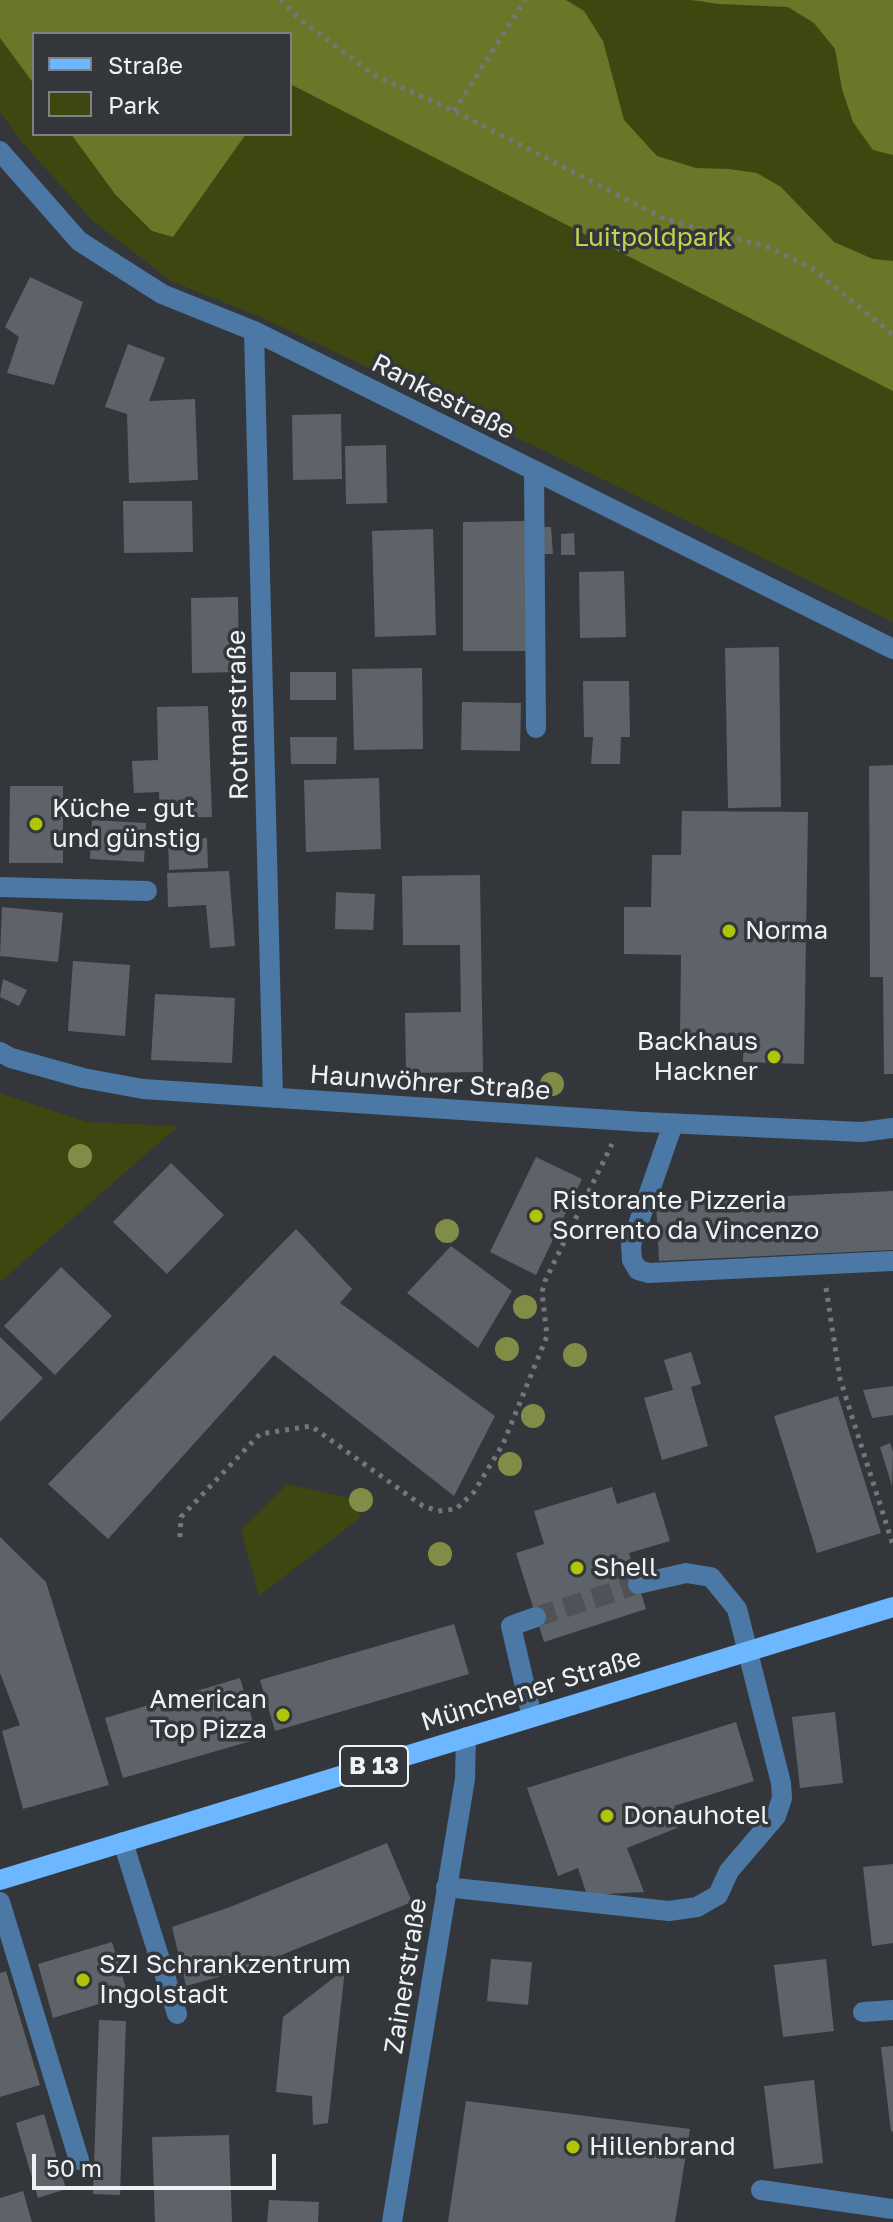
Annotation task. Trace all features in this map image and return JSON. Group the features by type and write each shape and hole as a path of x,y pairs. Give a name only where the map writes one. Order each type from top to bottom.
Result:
{"main road":[{"name":"Münchener Straße","path":"0,1880 893,1607"}],"street":[{"name":"Rankestraße","path":"0,151 79,241 162,294 254,331 893,649"},
{"name":"Rotmarstraße","path":"254,331 273,1098"},
{"path":"534,471 536,728"},
{"path":"0,887 147,891"},
{"name":"Haunwöhrer Straße","path":"0,1052 11,1058 83,1078 143,1089 673,1124 862,1132 893,1128"},
{"path":"673,1124 631,1245 632,1260 638,1270 649,1273 893,1261"},
{"name":"Haunwöhrer Straße","path":"862,1132 893,1139"},
{"path":"446,1887 669,1911 697,1907 718,1895 729,1871 776,1816 782,1798 781,1783 737,1609 711,1577 686,1573 638,1584"},
{"path":"532,1717 511,1626 536,1617"},
{"name":"Zainerstraße","path":"392,2222 465,1779 466,1737"},
{"path":"123,1842 177,2014"},
{"path":"0,1902 79,2160"},
{"path":"863,2012 893,2010"},
{"path":"761,2190 893,2209"}],"path":[{"path":"280,0 302,21 374,75 454,111 665,219 768,247 812,268 893,335"},
{"path":"454,111 525,0"},
{"path":"180,1537 181,1517 260,1434 311,1426 423,1506 438,1511 456,1509 474,1492 503,1444 547,1336 542,1292 545,1281 623,1121"},
{"path":"822,1263 840,1379 893,1545"}],"green space":[{"name":"Luitpoldpark","path":"0,0 893,0 893,622 551,454 263,318 171,281 93,221 20,140 0,112"},
{"path":"0,0 566,0 584,11 603,41 624,120 657,156 696,168 757,173 781,187 834,242 873,259 893,261 893,391 292,85 292,32 32,32 32,81 0,38"},
{"path":"691,0 893,0 893,155 873,150 853,122 842,89 835,49 814,23 788,7"},
{"path":"72,136 245,136 173,237 152,231 115,194"},
{"path":"0,1093 87,1122 178,1126 0,1282"},
{"path":"287,1484 353,1499 361,1517 259,1596 241,1530"}],"building":[{"path":"30,277 83,302 54,385 7,373 19,337 5,327"},
{"path":"128,344 165,358 149,401 195,399 198,480 129,483 127,414 105,407"},
{"path":"341,414 342,479 293,480 292,415"},
{"path":"386,445 387,503 346,504 345,446"},
{"path":"123,501 192,501 193,552 124,553"},
{"path":"526,521 526,651 463,651 463,522"},
{"path":"542,527 551,527 553,554 543,554"},
{"path":"433,529 436,635 375,637 372,531"},
{"path":"574,533 575,555 561,555 561,534"},
{"path":"624,571 626,637 580,638 579,572"},
{"path":"238,597 239,672 192,673 191,598"},
{"path":"779,647 781,807 728,808 725,648"},
{"path":"422,668 423,749 354,750 352,669"},
{"path":"290,672 336,672 336,700 290,700"},
{"path":"583,681 629,681 630,737 621,737 620,764 591,764 593,737 584,737"},
{"path":"462,702 521,703 520,751 461,750"},
{"path":"208,706 212,817 160,818 159,792 134,793 132,761 158,760 157,707"},
{"path":"290,737 337,737 336,764 291,764"},
{"path":"893,765 893,1074 884,1074 883,977 870,977 869,766"},
{"path":"379,778 381,849 306,852 304,780"},
{"name":"Küche - gut und günstig","path":"10,786 63,786 63,863 9,863"},
{"name":"Norma","path":"682,811 808,812 804,1064 743,1062 744,1038 680,1038 681,955 624,954 624,907 651,907 652,855 681,855"},
{"path":"92,820 146,823 144,862 90,859"},
{"path":"207,838 208,868 169,870 168,840"},
{"path":"229,871 235,946 210,948 206,905 168,907 167,873"},
{"path":"480,875 483,1072 406,1073 405,1013 461,1012 460,945 403,945 402,876"},
{"path":"336,892 375,894 373,930 335,929"},
{"path":"2,907 63,913 58,962 0,956"},
{"path":"73,961 130,965 125,1036 68,1031"},
{"path":"3,979 27,990 19,1006 0,997"},
{"path":"155,994 235,998 232,1063 151,1060"},
{"name":"Ristorante Pizzeria Sorrento da Vincenzo","path":"536,1157 582,1179 536,1275 490,1252"},
{"path":"171,1163 224,1215 167,1274 113,1222"},
{"path":"893,1191 893,1250 659,1261 656,1202"},
{"path":"296,1229 352,1289 340,1303 495,1416 454,1496 274,1355 108,1539 48,1484"},
{"path":"451,1246 512,1291 478,1348 407,1293"},
{"path":"61,1267 112,1316 55,1375 4,1326"},
{"path":"0,1337 43,1378 0,1422"},
{"path":"691,1352 701,1384 691,1387 708,1446 662,1460 644,1398 673,1390 664,1360"},
{"path":"893,1386 893,1415 872,1418 863,1390"},
{"path":"838,1396 881,1533 817,1553 774,1416"},
{"path":"890,1443 893,1452 892,1486 880,1447"},
{"name":"Shell","path":"612,1487 617,1504 655,1492 670,1541 629,1553 646,1609 544,1642 516,1553 544,1544 534,1511"},
{"path":"0,1537 46,1582 109,1785 23,1809 2,1731 20,1725 0,1673"},
{"path":"454,1624 469,1674 275,1731 260,1680"},
{"path":"240,1678 258,1739 123,1778 105,1718"},
{"path":"835,1712 843,1783 800,1788 792,1717"},
{"name":"Donauhotel","path":"736,1722 754,1781 674,1806 682,1826 627,1848 644,1892 587,1895 578,1868 558,1876 527,1788"},
{"path":"387,1843 412,1902 247,1969 186,1986 172,1927 230,1907"},
{"path":"893,1864 893,1943 872,1946 863,1867"},
{"name":"SZI Schrankzentrum Ingolstadt","path":"112,1942 128,1995 53,2018 38,1964"},
{"path":"491,1959 532,1962 528,2005 487,2001"},
{"path":"826,1959 834,2031 783,2037 774,1965"},
{"path":"345,1969 328,2123 313,2125 312,2096 276,2092 283,2017"},
{"path":"6,1971 40,2085 0,2097 0,1973"},
{"path":"99,2020 126,2021 120,2195 93,2194"},
{"path":"893,2046 893,2131 891,2132 881,2047"},
{"path":"814,2080 823,2163 774,2169 764,2086"},
{"name":"Hillenbrand","path":"466,2101 690,2129 675,2222 448,2222"},
{"path":"44,2114 66,2189 38,2198 16,2123"},
{"path":"229,2135 232,2222 155,2222 152,2137"},
{"path":"23,2191 32,2222 0,2222 0,2198"},
{"path":"269,2200 319,2202 318,2222 267,2222"}],"tunnel":[{"path":"536,1617 638,1584"}],"place":[{"name":"Küche - gut und günstig","path":"36,824"},
{"name":"Norma","path":"729,931"},
{"name":"Backhaus Hackner","path":"774,1057"},
{"name":"Ristorante Pizzeria Sorrento da Vincenzo","path":"536,1216"},
{"name":"Shell","path":"577,1568"},
{"name":"American Top Pizza","path":"283,1715"},
{"name":"Donauhotel","path":"607,1816"},
{"name":"SZI Schrankzentrum Ingolstadt","path":"83,1980"},
{"name":"Hillenbrand","path":"573,2147"}]}
